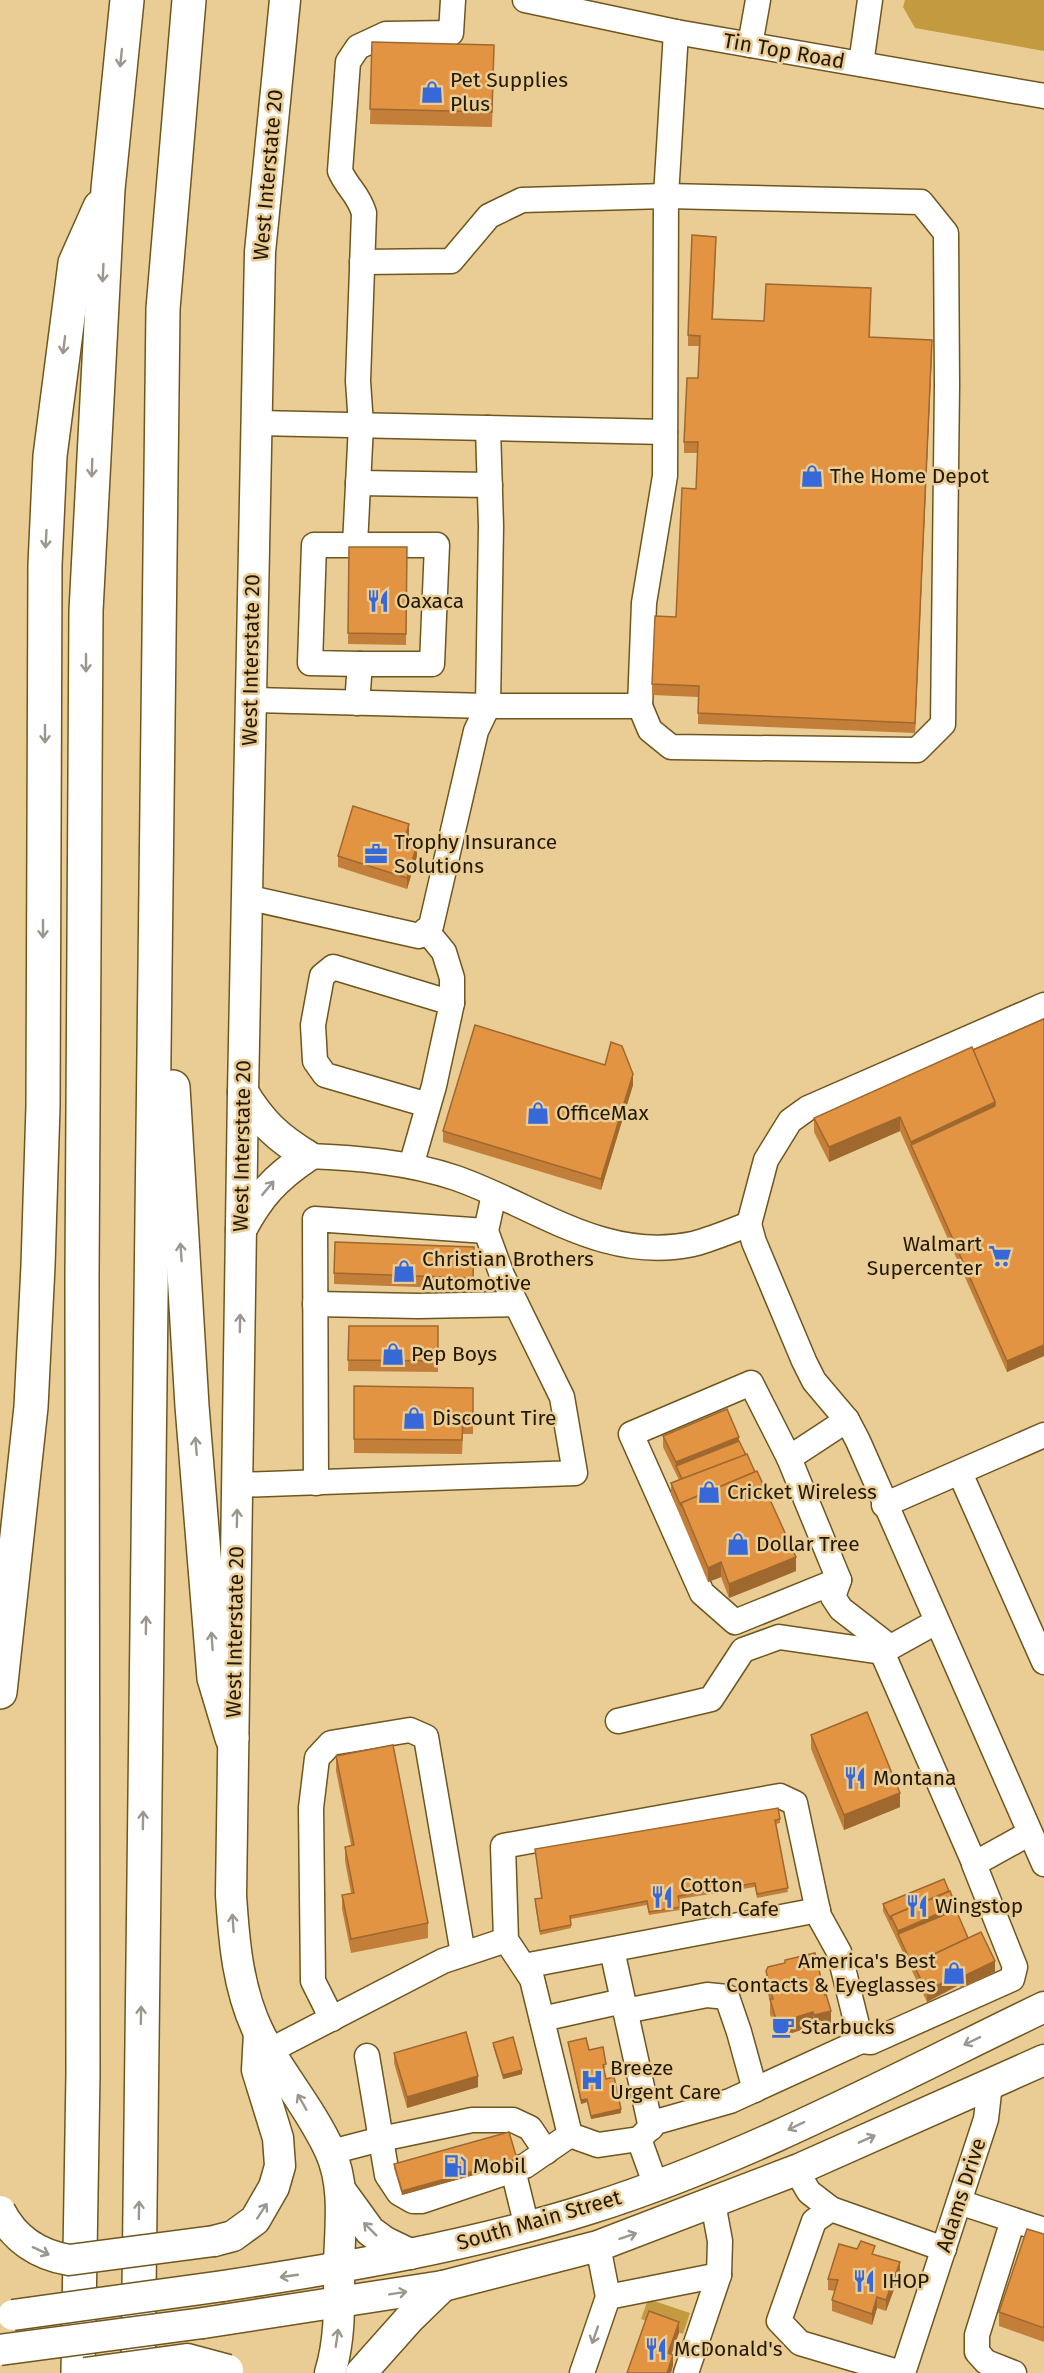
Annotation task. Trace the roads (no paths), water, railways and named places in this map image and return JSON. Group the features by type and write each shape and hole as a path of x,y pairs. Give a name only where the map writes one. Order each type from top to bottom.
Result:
{"highway":[{"path":"78,2373 83,2074 82,1265 86,611 108,189 127,0"},
{"path":"138,2373 163,309 188,7"},
{"path":"0,1692 32,1407 38,1266 44,1106 45,565 50,456 75,263 108,189"},
{"path":"154,909 172,955 174,1118 192,1406 214,1678 232,1738"}],"main road":[{"name":"West Interstate 20","path":"285,0 260,252 246,897 231,1895 235,1946 245,2000 264,2042 331,2152 341,2191 340,2302 338,2335 330,2373"},
{"path":"242,1230 256,1203 274,1181 308,1156 271,1131 257,1115 243,1092"},
{"name":"South Main Street","path":"0,2316 339,2268 527,2227 592,2208 656,2186 780,2133 1044,2007"},
{"path":"990,2084 997,2059 1005,2044 1044,2025"},
{"path":"0,2211 10,2228 26,2243 47,2254 69,2260 214,2241 233,2236 255,2220 268,2200 280,2166 278,2138 257,2070 264,2042"},
{"name":"South Main Street","path":"0,2350 222,2321 443,2286 598,2246 796,2170 1044,2060"},
{"path":"341,2191 370,2231 385,2242 410,2254"},
{"path":"361,2373 409,2319 443,2286"},
{"path":"85,2373 187,2360 231,2372"}],"street":[{"path":"355,545 361,425 358,381 364,213 359,198 345,182 340,171 348,62 358,47 386,34 451,33 453,0"},
{"name":"Tin Top Road","path":"529,0 676,32 1044,96"},
{"path":"750,45 758,0"},
{"path":"861,64 870,0"},
{"path":"362,262 451,261 489,216 522,200 666,196 921,202 946,233 947,386 943,724 918,750 670,747 650,730 640,706 644,603 665,476 666,196 676,32"},
{"path":"257,423 664,432"},
{"path":"246,897 419,936 431,926 476,731 488,706 491,534 488,428"},
{"path":"358,483 490,485"},
{"path":"314,545 437,545 432,664 360,664 310,663 314,545"},
{"path":"357,703 360,664"},
{"path":"250,700 488,706 640,706"},
{"path":"411,1166 452,1004 452,978 444,952 426,930"},
{"path":"428,1105 325,1075 315,1061 313,1025 322,976 333,967 452,1004"},
{"path":"1044,1005 808,1108 790,1121 766,1160 749,1224 754,1242 804,1361 814,1381 847,1420 1044,1864"},
{"path":"308,1156 352,1158 411,1166 457,1178 584,1235 620,1245 670,1247 693,1244 749,1224"},
{"path":"238,1485 575,1473 562,1397 502,1275 486,1231 494,1194"},
{"path":"316,1483 315,1219 486,1231"},
{"path":"315,1304 418,1306 516,1304"},
{"path":"570,2135 598,2145 645,2133 656,2122 730,2101 861,2041 872,2042 1012,1979 1015,1967 886,1649 841,1609 833,1597 839,1580 789,1458 752,1383 631,1434 702,1593 735,1622 839,1580"},
{"path":"789,1458 847,1420"},
{"path":"884,1505 1044,1435"},
{"path":"960,1473 1044,1662"},
{"path":"618,1721 711,1699 743,1650 779,1637 886,1649 936,1622"},
{"path":"332,2019 313,1981 311,1808 317,1758 330,1743 410,1730 426,1737 463,1954"},
{"path":"570,2135 532,1979 506,1940 503,1846 780,1796 795,1803 818,1910 839,1952 861,2041"},
{"path":"975,1865 1030,1833"},
{"path":"524,1966 818,1910"},
{"path":"264,2042 332,2019 443,1961 506,1940"},
{"path":"612,1950 656,2186"},
{"path":"542,2019 707,1995 727,1997 755,2090"},
{"path":"367,2056 387,2175 399,2193 413,2201 422,2201 525,2166 570,2135"},
{"name":"Adams Drive","path":"902,2373 988,2109 990,2084"},
{"path":"331,2152 472,2120 513,2120 530,2128 546,2152"},
{"path":"513,2170 527,2227"},
{"path":"796,2170 808,2192 831,2209 944,2249"},
{"path":"959,2202 1044,2230"},
{"path":"686,2373 719,2275 720,2241 713,2203"},
{"path":"831,2209 814,2222 779,2320 800,2343 902,2373"},
{"path":"1013,2220 976,2335 977,2352 986,2362 1014,2373"},
{"path":"584,2372 608,2297 598,2246"},
{"path":"608,2297 719,2275"},
{"path":"679,2373 700,2309 711,2298"}],"place":[{"name":"Pet Supplies Plus","path":"432,92"},
{"name":"The Home Depot","path":"812,476"},
{"name":"Oaxaca","path":"378,601"},
{"name":"Trophy Insurance Solutions","path":"376,854"},
{"name":"OfficeMax","path":"538,1113"},
{"name":"Walmart Supercenter","path":"1000,1256"},
{"name":"Christian Brothers Automotive","path":"404,1271"},
{"name":"Pep Boys","path":"393,1354"},
{"name":"Discount Tire","path":"414,1418"},
{"name":"Cricket Wireless","path":"709,1492"},
{"name":"Dollar Tree","path":"738,1544"},
{"name":"Montana","path":"855,1778"},
{"name":"Cotton Patch Cafe","path":"662,1897"},
{"name":"Wingstop","path":"917,1906"},
{"name":"America's Best Contacts & Eyeglasses","path":"954,1973"},
{"name":"Starbucks","path":"783,2027"},
{"name":"Breeze Urgent Care","path":"592,2080"},
{"name":"Mobil","path":"455,2166"},
{"name":"IHOP","path":"864,2281"},
{"name":"McDonald's","path":"656,2349"}]}
